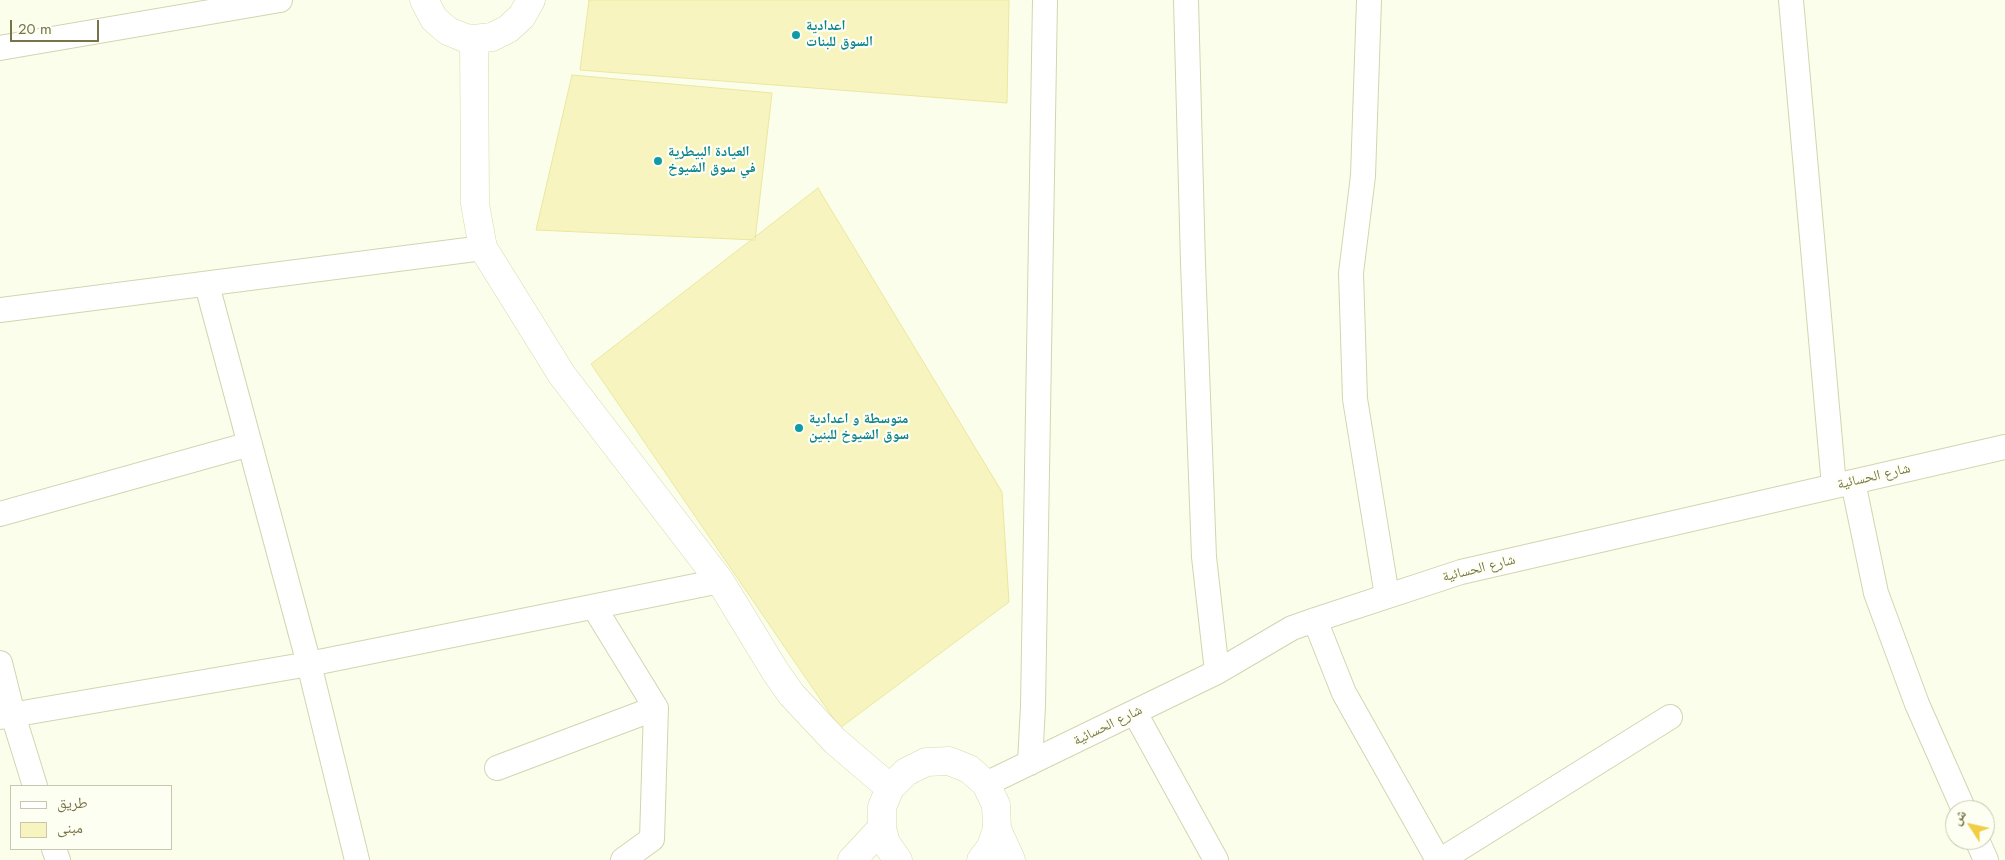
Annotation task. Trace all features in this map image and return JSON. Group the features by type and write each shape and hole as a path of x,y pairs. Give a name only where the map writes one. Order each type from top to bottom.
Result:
{"street":[{"path":"0,48 280,0"},
{"path":"424,0 434,18 448,31 474,40 492,37 508,29 522,16 531,0"},
{"path":"1030,764 1045,0"},
{"path":"1186,0 1204,557 1217,672"},
{"path":"1370,0 1363,176 1351,283 1355,399 1387,596"},
{"path":"1791,0 1844,484 1876,593 1917,704 1960,800"},
{"path":"474,40 475,204 484,248 562,375 720,581 791,694 835,741 890,788"},
{"path":"0,310 207,285 484,248"},
{"path":"207,285 309,664 358,860"},
{"path":"0,514 250,444"},
{"name":"شارع الحسائية","path":"986,784 1217,672 1292,628 1387,596 1461,572 2005,447"},
{"path":"6,716 309,664 720,581"},
{"path":"594,607 656,708 652,839 624,860"},
{"path":"1316,620 1344,693 1439,860 1670,716"},
{"path":"0,663 6,716 35,785"},
{"path":"497,768 656,708"},
{"path":"1134,713 1216,860"},
{"path":"898,860 886,844 882,828 882,807 890,788 906,772 926,762 949,761 969,769 986,784 996,805 997,829 991,847 981,860"},
{"path":"852,860 882,828"},
{"path":"997,829 1011,860"}],"building":[{"name":"اعدادية السوق للبنات","path":"589,0 1009,0 1007,103 580,70"},
{"name":"العيادة البيطرية في سوق الشيوخ","path":"572,75 772,93 755,240 536,230"},
{"name":"متوسطة و اعدادية سوق الشيوخ للبنين","path":"818,188 1002,492 1009,602 840,728 591,364"}],"place":[{"name":"اعدادية السوق للبنات","path":"796,35"},
{"name":"العيادة البيطرية في سوق الشيوخ","path":"658,161"},
{"name":"متوسطة و اعدادية سوق الشيوخ للبنين","path":"799,428"}]}
